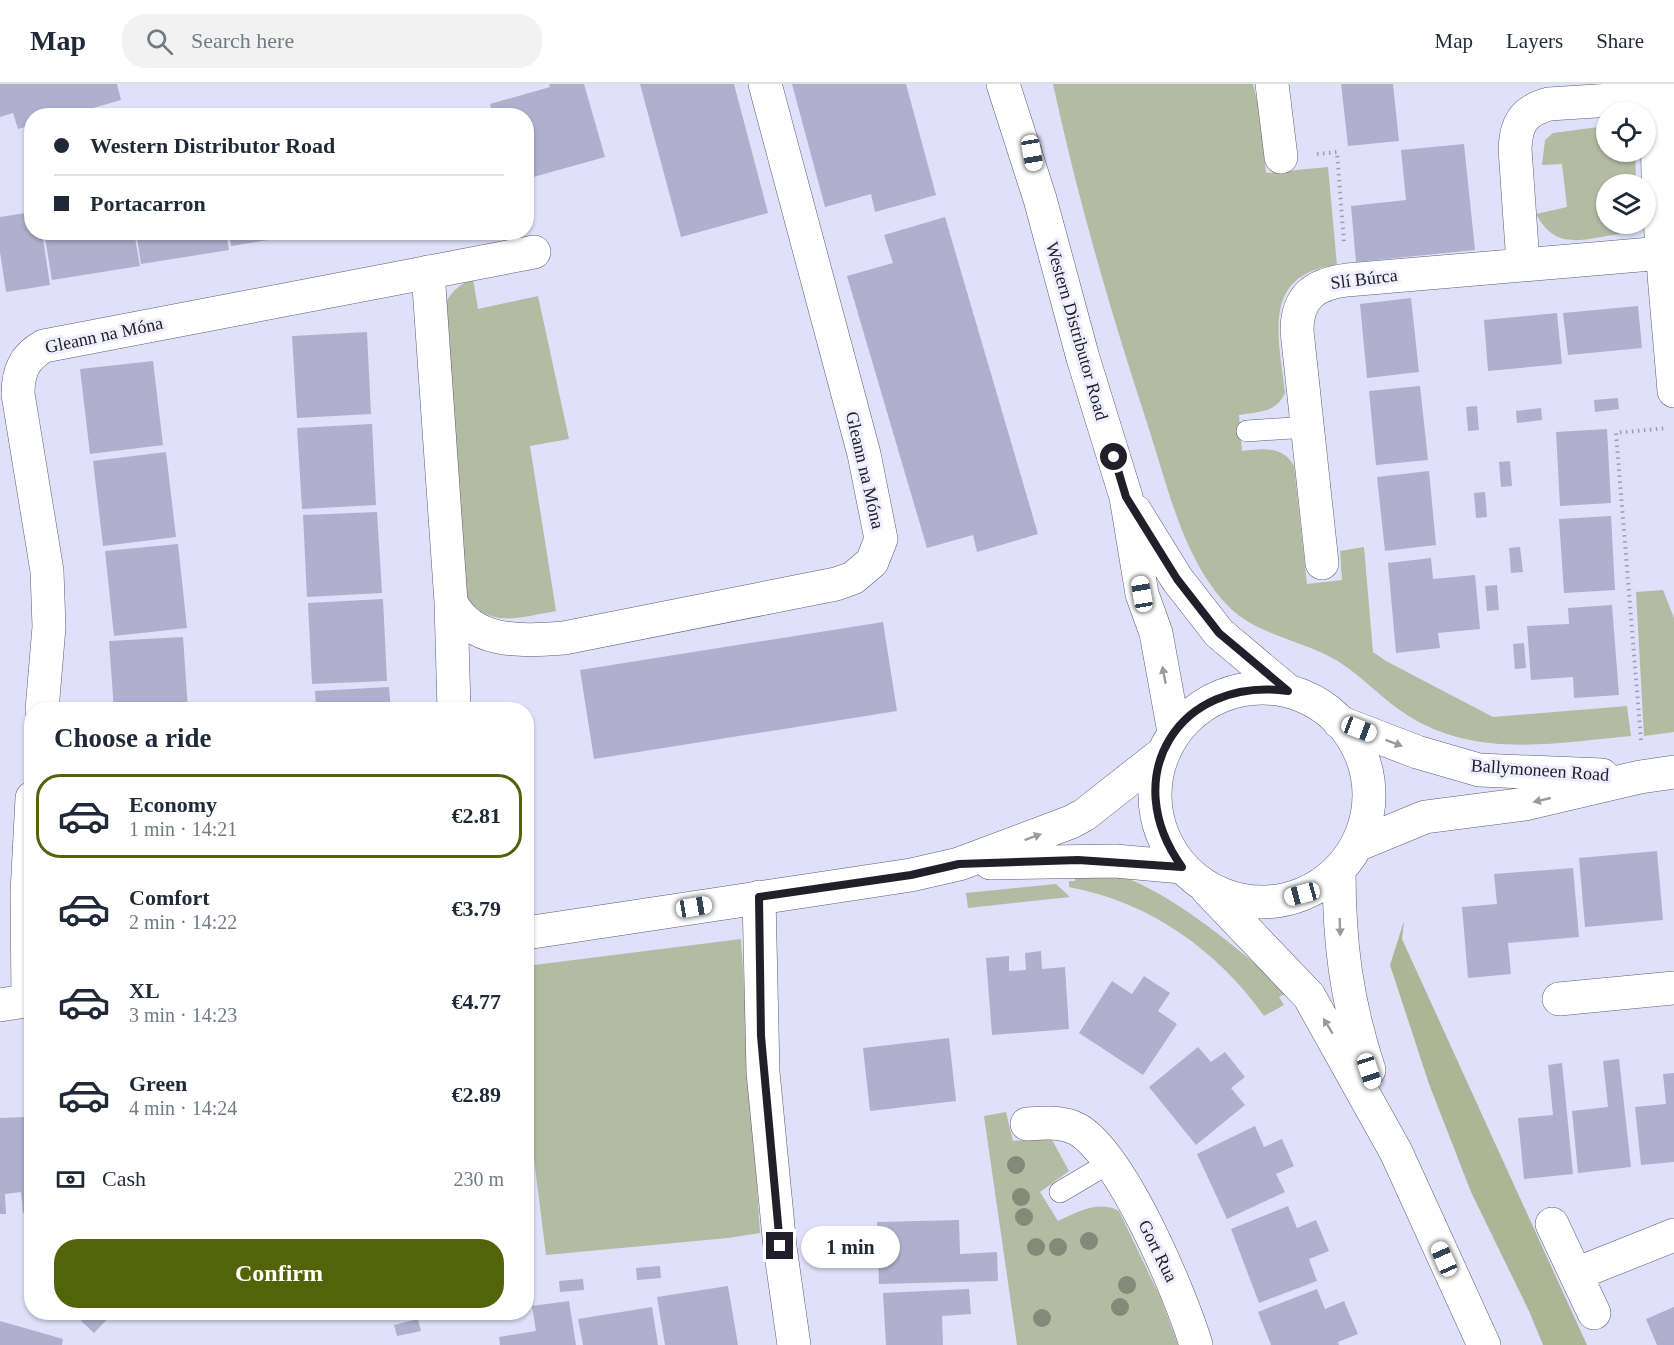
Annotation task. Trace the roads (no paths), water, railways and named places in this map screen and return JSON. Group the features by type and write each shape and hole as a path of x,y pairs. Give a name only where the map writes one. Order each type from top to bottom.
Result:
{"street":[{"name":"Gleann na Móna","path":"451,602 458,617 487,634 527,640 564,638 836,584 853,578 872,562 881,539 864,454 765,84"},
{"name":"Western Distributor Road","path":"1003,84 1040,199 1083,358 1126,497 1142,594 1156,633 1169,742"},
{"name":"Western Distributor Road","path":"1021,84 1040,199"},
{"path":"1272,84 1281,157"},
{"path":"1523,263 1515,149 1515,136 1521,118 1533,109 1549,104 1658,90 1663,253 1674,391"},
{"name":"Gleann na Móna","path":"43,702 49,627 47,571 18,394 18,378 22,365 33,352 44,346 534,252"},
{"name":"Slí Búrca","path":"1322,563 1297,331 1299,309 1315,290 1328,282 1523,263 1663,253"},
{"path":"428,272 451,602 454,702"},
{"name":"Western Distributor Road","path":"1126,497 1177,579 1219,633 1288,691"},
{"path":"534,932 911,875 959,864 1052,830 1084,815 1169,742 1202,705 1228,693 1264,687 1288,691 1320,705 1340,722 1356,742 1366,772 1368,809 1348,857 1339,931 1345,981 1356,1030 1396,1152"},
{"name":"Ballymoneen Road","path":"1340,722 1417,752 1479,771 1640,777"},
{"path":"1169,742 1154,790 1157,816 1170,850 1309,996 1396,1152 1484,1345"},
{"name":"Ballymoneen Road","path":"1348,857 1425,817 1526,804 1640,777 1674,772"},
{"path":"959,864 1078,860 1193,876 1221,894 1249,902 1274,902 1302,894 1322,884 1348,857"},
{"path":"759,897 763,1072 780,1246 794,1345"},
{"path":"20,1002 24,940"},
{"path":"1559,999 1674,988"},
{"name":"Gort Rua","path":"1027,1124 1048,1122 1077,1129 1109,1163 1155,1242 1181,1300 1196,1345"},
{"path":"1552,1224 1594,1313"},
{"path":"1576,1274 1674,1236"}],"lane":[{"path":"1247,431 1307,427"},
{"path":"1060,1192 1109,1163"}]}
